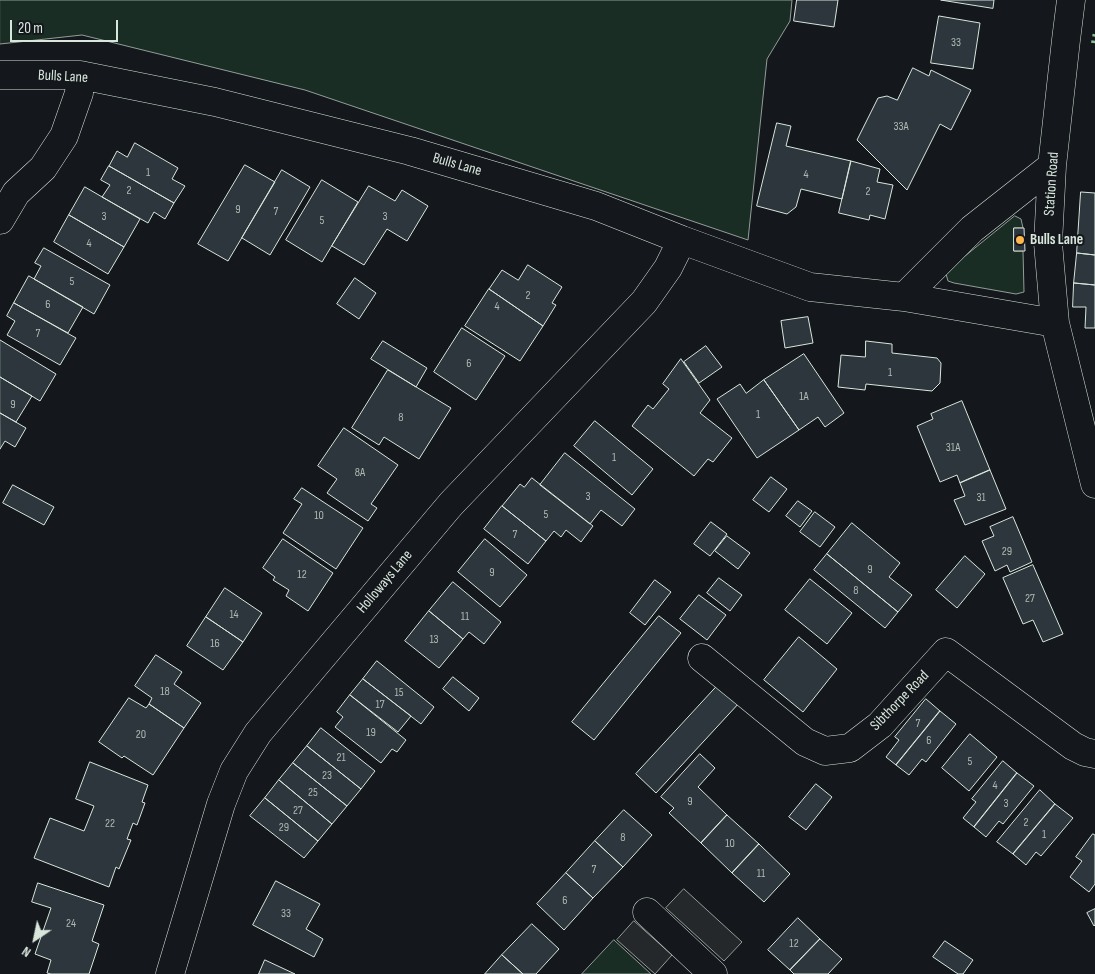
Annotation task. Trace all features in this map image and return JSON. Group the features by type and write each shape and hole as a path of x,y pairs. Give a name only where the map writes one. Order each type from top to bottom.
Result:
{"street":[{"name":"Station Road","path":"1071,0 1052,166 1048,243 1055,323 1095,484"},
{"name":"Bulls Lane","path":"0,75 80,75 215,102 410,151 596,206 810,287 904,297 1055,323"},
{"path":"0,220 16,193 43,168 64,136 78,93 80,75"},
{"path":"904,297 972,229 1052,166"},
{"name":"Holloways Lane","path":"170,974 221,804 234,771 258,733 451,504 644,302 668,268 682,240"},
{"name":"Sibthorpe Road","path":"702,658 805,742 825,751 850,748 880,725 946,652 1074,746 1085,752 1095,754"},
{"path":"647,912 713,974"}],"green space":[{"path":"0,0 792,0 790,21 767,59 748,240 305,90 82,35 0,44"},
{"path":"1015,216 1021,219 1023,228 1014,228 1014,251 1023,251 1024,292 1016,294 948,281 946,274 948,270"},
{"path":"614,940 651,974 582,974"}],"shaded area":[{"path":"684,889 742,942 724,961 666,908"},
{"path":"634,921 672,955 655,974 617,940"}],"building":[{"path":"797,0 838,0 834,27 794,21"},
{"path":"941,0 994,0 993,8"},
{"path":"939,16 980,23 973,69 931,63"},
{"path":"913,68 929,76 931,70 971,90 951,130 940,124 907,190 857,140 878,98 887,96 897,100"},
{"path":"777,123 791,126 786,146 851,161 842,199 801,189 796,207 787,214 757,206"},
{"path":"135,143 178,168 172,179 185,186 174,203 109,166 117,151 127,157"},
{"path":"851,161 880,169 877,182 893,185 885,219 870,215 869,220 839,213"},
{"path":"245,165 275,182 228,261 198,244"},
{"path":"109,166 174,203 165,219 154,212 148,223 102,197 110,185 101,180"},
{"path":"282,170 310,187 270,255 242,238"},
{"path":"322,180 358,202 322,262 286,240"},
{"path":"369,186 395,201 402,190 428,206 407,241 387,229 364,265 332,246"},
{"path":"85,187 140,219 124,247 69,215"},
{"path":"1081,192 1095,193 1095,255 1077,253"},
{"path":"69,215 124,247 108,274 54,242"},
{"path":"1014,228 1024,228 1025,251 1014,251"},
{"path":"44,248 110,285 94,314 34,279 41,266 35,263"},
{"path":"1077,253 1095,255 1095,285 1074,283"},
{"path":"528,265 562,287 552,303 556,305 543,326 489,289 502,270 518,280"},
{"path":"29,276 83,307 68,333 14,303"},
{"path":"355,278 376,293 359,319 337,304"},
{"path":"1074,283 1095,285 1095,328 1085,328 1086,307 1073,307"},
{"path":"489,289 543,326 520,361 465,326"},
{"path":"14,303 76,338 60,365 7,335 15,321 7,316"},
{"path":"808,317 813,343 785,348 781,321"},
{"path":"462,328 505,356 476,400 434,372"},
{"path":"0,340 56,374 40,401 0,377"},
{"path":"383,341 427,368 416,387 371,359"},
{"path":"866,341 892,344 892,353 937,358 941,363 940,383 932,391 866,384 865,390 838,387 841,355 865,357"},
{"path":"706,346 722,367 699,383 684,362"},
{"path":"804,354 844,413 825,427 818,417 799,430 764,380"},
{"path":"681,359 710,400 700,413 732,438 713,462 708,459 694,476 632,426 648,405 653,409 669,389 663,384"},
{"path":"388,370 451,408 419,459 384,437 379,445 352,428"},
{"path":"0,377 32,396 16,422 0,413"},
{"path":"764,380 799,430 757,458 717,399 740,384 746,393"},
{"path":"962,401 990,470 960,483 957,475 940,482 917,426 933,419 931,414"},
{"path":"0,413 26,428 15,447 5,441 0,449"},
{"path":"595,421 653,469 632,495 574,446"},
{"path":"344,428 398,465 371,504 377,508 368,521 327,493 337,479 318,466"},
{"path":"565,453 635,509 622,526 601,510 590,524 540,485"},
{"path":"990,470 1006,509 965,525 954,500 965,496 960,483"},
{"path":"771,477 787,489 769,512 753,500"},
{"path":"532,478 593,526 581,542 566,530 561,537 554,531 546,541 502,506 520,484 524,487"},
{"path":"13,485 54,507 44,525 3,503"},
{"path":"302,488 363,528 336,569 283,533 302,504 294,499"},
{"path":"798,501 812,511 800,527 786,516"},
{"path":"502,506 546,541 528,564 484,529"},
{"path":"815,512 835,527 820,547 800,532"},
{"path":"1013,517 1032,562 1010,572 1007,565 995,571 982,541 994,536 990,527"},
{"path":"711,522 727,534 710,556 694,544"},
{"path":"852,523 900,563 889,577 912,595 898,612 827,554"},
{"path":"727,536 750,553 738,569 715,551"},
{"path":"283,539 333,573 308,611 286,596 289,590 273,580 275,577 263,568"},
{"path":"485,539 527,575 500,607 458,572"},
{"path":"827,554 898,612 885,628 814,570"},
{"path":"965,556 985,574 957,608 936,590"},
{"path":"1033,565 1063,634 1043,642 1033,620 1023,624 1003,578"},
{"path":"719,578 742,595 730,611 707,593"},
{"path":"810,579 852,613 827,644 785,610"},
{"path":"655,580 671,592 645,625 630,613"},
{"path":"453,582 501,622 484,644 469,632 463,639 429,611"},
{"path":"225,588 262,613 243,642 206,617"},
{"path":"699,595 726,615 707,640 680,619"},
{"path":"429,611 463,639 439,668 405,641"},
{"path":"659,616 681,633 594,740 572,722"},
{"path":"206,617 243,642 223,670 187,646"},
{"path":"799,637 837,669 803,712 764,680"},
{"path":"156,655 182,672 174,684 201,703 184,728 149,704 152,698 135,686"},
{"path":"377,661 434,707 421,724 363,679"},
{"path":"453,677 479,698 469,711 443,689"},
{"path":"363,679 411,716 398,732 350,695"},
{"path":"720,683 740,702 656,793 636,774"},
{"path":"350,695 406,740 397,752 392,749 381,763 335,727 343,717 337,712"},
{"path":"129,698 146,708 149,704 184,728 153,775 124,756 122,758 99,742"},
{"path":"926,699 940,711 896,765 886,757 899,740 895,737"},
{"path":"940,711 956,724 926,762 922,759 909,775 896,765"},
{"path":"321,728 375,771 361,789 307,746"},
{"path":"970,734 997,757 969,791 942,768"},
{"path":"307,746 361,789 347,806 293,763"},
{"path":"700,754 715,768 698,787 727,815 701,843 669,813 674,808 661,797"},
{"path":"1003,761 1017,773 974,827 963,818 976,802 972,799"},
{"path":"90,762 148,785 142,802 145,803 137,825 133,823 127,839 131,840 119,869 116,867 109,887 34,858 50,818 84,831 94,806 76,799"},
{"path":"293,763 347,806 332,824 279,780"},
{"path":"1017,773 1034,786 1003,824 999,821 986,837 974,827"},
{"path":"279,780 332,824 318,841 265,798"},
{"path":"816,784 832,797 806,830 789,817"},
{"path":"1040,790 1055,804 1013,854 997,842"},
{"path":"265,798 318,841 304,858 250,816"},
{"path":"1055,804 1073,818 1041,856 1036,852 1026,865 1013,854"},
{"path":"624,810 652,835 623,867 595,841"},
{"path":"727,815 759,844 732,873 701,843"},
{"path":"1093,834 1095,835 1095,884 1089,892 1070,877 1082,861 1076,857"},
{"path":"595,841 623,867 593,898 566,873"},
{"path":"759,844 790,874 764,902 732,873"},
{"path":"566,873 593,898 564,930 537,904"},
{"path":"276,881 320,904 306,929 323,939 314,957 253,925"},
{"path":"38,883 104,905 92,941 99,944 89,974 47,973 51,960 35,954 51,908 32,902"},
{"path":"1095,909 1095,925 1094,926 1087,913"},
{"path":"798,918 820,939 790,970 768,950"},
{"path":"532,924 559,949 536,974 523,974 502,955"},
{"path":"820,939 842,959 828,974 794,974 790,970"},
{"path":"945,941 973,960 963,974 958,974 933,957"},
{"path":"502,955 523,974 485,974"},
{"path":"265,960 295,974 259,974"}],"hedge":[{"path":"1093,43 1095,32"}],"place":[{"name":"Bulls Lane","path":"1020,240"}]}
